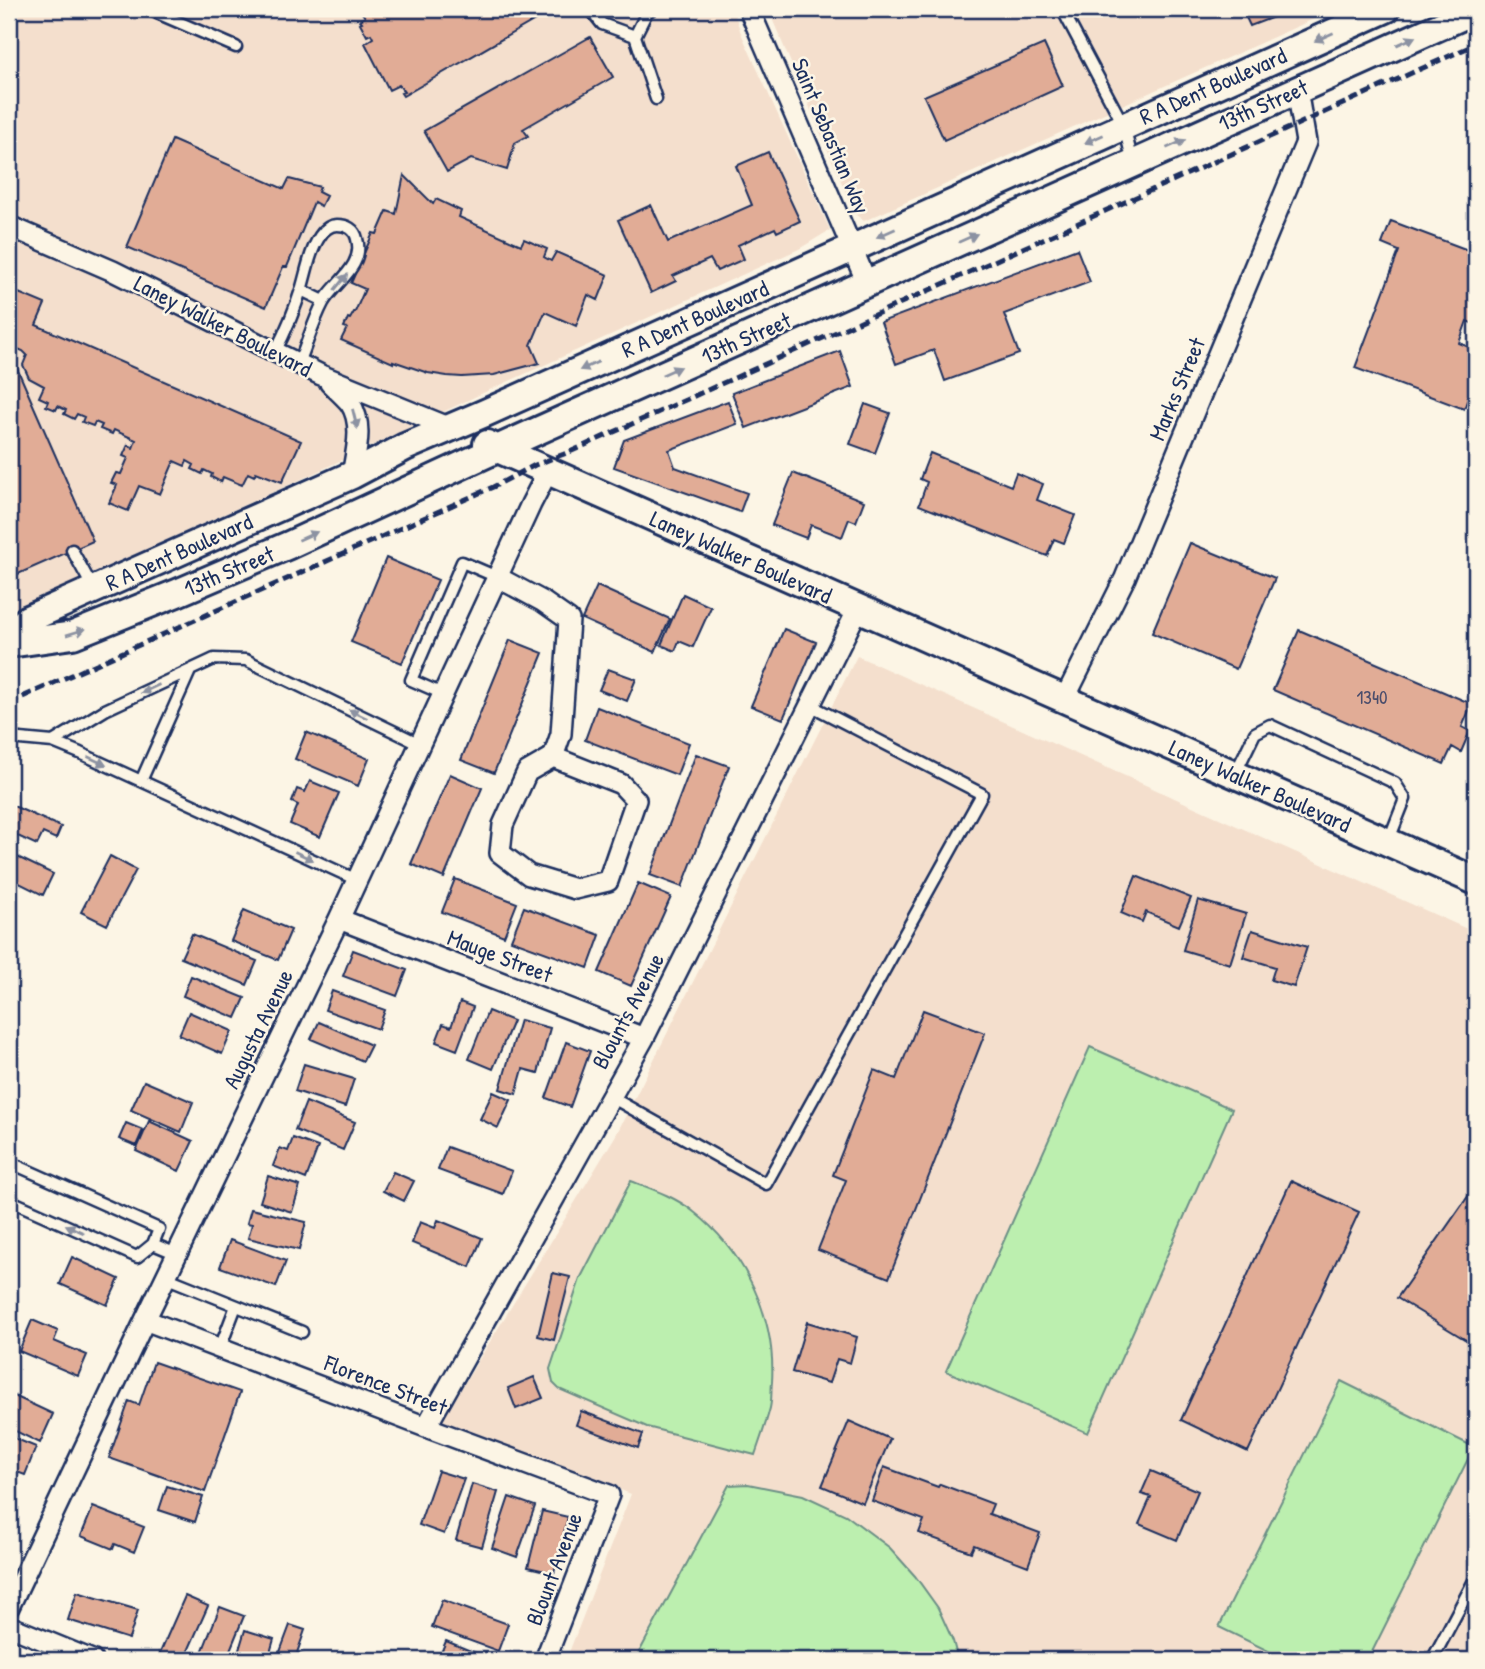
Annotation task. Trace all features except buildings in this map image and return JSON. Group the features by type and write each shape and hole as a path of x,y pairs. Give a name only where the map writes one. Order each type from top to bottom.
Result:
{"main road":[{"name":"R A Dent Boulevard","path":"9,635 28,619 352,475 405,447 1386,9"},
{"name":"13th Street","path":"9,644 73,635 289,545 1476,10"},
{"name":"Laney Walker Boulevard","path":"451,428 1476,881"}],"street":[{"name":"Saint Sebastian Way","path":"750,9 867,283"},
{"name":"Marks Street","path":"1065,700 1125,578 1306,142 1297,90"},
{"name":"Laney Walker Boulevard","path":"9,226 113,271 321,375 451,428"},
{"path":"321,375 350,403 356,416 358,442 352,475"},
{"name":"Augusta Avenue","path":"9,1607 13,1587 339,919 548,471"},
{"path":"497,577 542,601 569,620 561,734 553,757 527,772 503,825 499,853 529,875 575,889 608,881 636,800 621,784 553,757"},
{"name":"Blounts Avenue","path":"426,1427 644,1038 858,609"},
{"name":"Mauge Street","path":"339,919 644,1038"},
{"name":"Florence Street","path":"145,1320 609,1495"},
{"name":"Blount Avenue","path":"545,1660 609,1495"},
{"path":"9,1626 92,1660"}],"lane":[{"path":"148,9 236,47"},
{"path":"590,9 602,24 635,36"},
{"path":"1062,9 1124,126 1133,163"},
{"path":"648,10 635,36 656,99"},
{"path":"275,352 320,235 333,224 345,226 356,234 358,251 345,278 324,301 299,363"},
{"path":"301,290 324,301"},
{"path":"72,550 95,590"},
{"path":"443,694 411,680 462,562 497,577"},
{"path":"53,742 105,710 214,659 246,660 420,744"},
{"path":"141,781 190,671"},
{"path":"611,1097 766,1184 982,794 810,705"},
{"path":"1235,775 1255,733 1270,725 1395,783 1405,799 1387,842"},
{"path":"9,738 53,742 357,880"},
{"path":"9,1162 159,1229 153,1244 137,1257 9,1200"},
{"path":"153,1244 177,1254"},
{"path":"165,1277 302,1332"},
{"path":"220,1348 236,1306"},
{"path":"1432,1660 1476,1577"}],"shaded area":[{"path":"9,9 733,9 741,33 830,230 799,249 9,611"},
{"path":"768,9 1336,9 864,221 855,214"},
{"path":"857,656 1476,933 1476,1660 566,1660 631,1494 441,1422 616,1135"}],"green space":[{"path":"1090,1047 1232,1109 1088,1433 946,1371"},
{"path":"631,1181 672,1198 694,1212 728,1246 754,1288 763,1310 772,1358 771,1405 755,1455 647,1427 559,1389 553,1383 550,1369 580,1279"},
{"path":"1341,1381 1474,1447 1368,1660 1287,1660 1219,1627"},
{"path":"748,1484 803,1495 846,1515 890,1548 938,1608 953,1641 958,1660 635,1660 729,1485"}],"railway":[{"path":"9,703 1476,44"}]}
